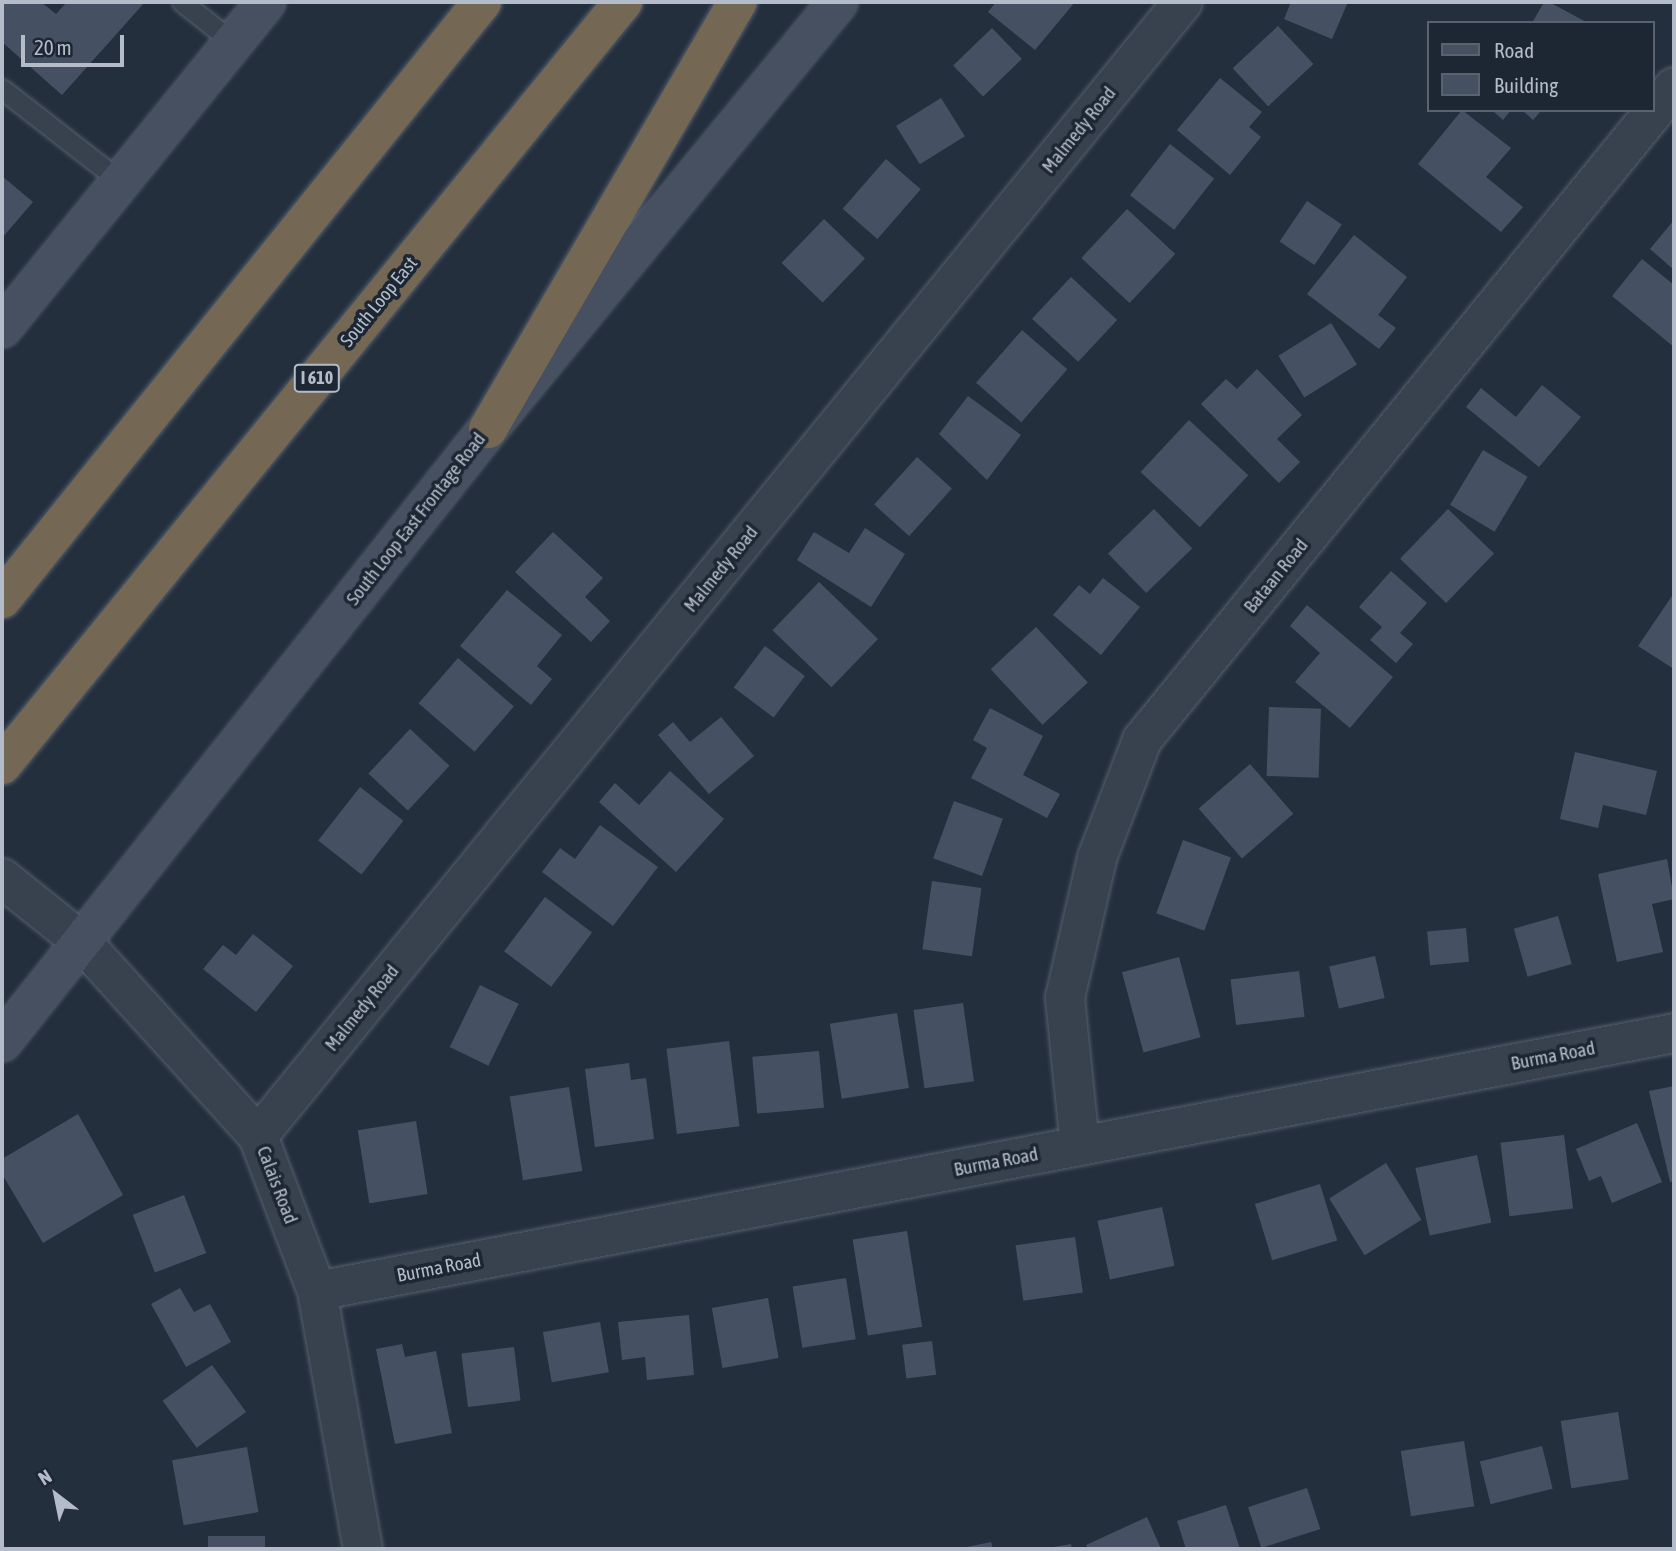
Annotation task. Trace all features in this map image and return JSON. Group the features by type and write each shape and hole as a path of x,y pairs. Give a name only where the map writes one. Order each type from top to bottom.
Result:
{"highway":[{"path":"2,599 482,2"},
{"name":"South Loop East","path":"6,760 623,2"},
{"path":"488,429 738,2"}],"main road":[{"path":"2,328 266,2"},
{"name":"South Loop East Frontage Road","path":"2,1042 488,429 838,2"}],"street":[{"name":"Malmedy Road","path":"258,1136 1183,2"},
{"name":"Bataan Road","path":"1655,110 1674,87"},
{"name":"Bataan Road","path":"1080,1146 1065,998 1097,858 1142,740 1654,112"},
{"name":"Calais Road","path":"2,878 83,943 258,1136 317,1291 363,1549"},
{"name":"Burma Road","path":"317,1291 1674,1033"}],"lane":[{"path":"182,2 233,42"},
{"path":"2,89 120,181"}],"building":[{"path":"2,2 41,2 56,14 67,2 145,2 62,95 2,42"},
{"path":"996,2 1075,2 1035,50 988,12"},
{"path":"1291,2 1348,2 1332,39 1284,19"},
{"path":"1544,2 1549,2 1584,21 1533,21"},
{"path":"1278,26 1313,64 1268,106 1233,68"},
{"path":"992,28 1022,59 983,96 953,66"},
{"path":"1220,78 1262,112 1249,127 1261,137 1230,175 1177,130"},
{"path":"941,98 965,136 920,164 896,126"},
{"path":"1460,112 1465,112 1511,148 1486,177 1523,207 1501,232 1418,164"},
{"path":"1494,112 1509,112 1503,120"},
{"path":"1524,112 1540,112 1533,120"},
{"path":"1170,144 1214,178 1174,230 1130,195"},
{"path":"886,159 921,189 877,239 843,209"},
{"path":"2,176 33,202 2,238"},
{"path":"1307,201 1342,224 1314,265 1280,242"},
{"path":"1127,209 1175,254 1130,303 1081,258"},
{"path":"824,219 865,259 823,302 782,263"},
{"path":"1674,220 1674,270 1650,249"},
{"path":"1354,235 1407,277 1378,315 1396,328 1379,349 1307,294"},
{"path":"1642,259 1674,285 1674,347 1612,296"},
{"path":"1071,277 1117,320 1078,362 1032,319"},
{"path":"1331,323 1357,365 1304,397 1278,356"},
{"path":"1022,330 1067,369 1021,422 976,383"},
{"path":"1257,369 1302,415 1277,439 1300,462 1279,483 1201,404 1226,379 1237,389"},
{"path":"1542,385 1581,417 1539,467 1466,407 1481,388 1516,417"},
{"path":"968,396 1021,435 987,480 939,434"},
{"path":"1189,420 1248,475 1200,527 1141,472"},
{"path":"1483,450 1528,477 1495,532 1450,505"},
{"path":"917,457 952,488 909,536 874,505"},
{"path":"1154,509 1192,549 1146,593 1108,553"},
{"path":"1448,509 1494,553 1446,603 1400,559"},
{"path":"865,528 905,554 871,607 797,560 814,532 849,553"},
{"path":"553,532 603,578 585,597 610,621 591,642 515,572"},
{"path":"1391,571 1427,603 1400,633 1413,644 1396,663 1370,640 1382,627 1359,607"},
{"path":"1103,578 1140,607 1101,655 1053,615 1079,585 1090,594"},
{"path":"819,582 878,639 831,687 772,630"},
{"path":"507,590 562,635 537,666 552,679 531,705 460,646"},
{"path":"1674,593 1674,669 1638,646"},
{"path":"1307,605 1393,677 1350,728 1295,682 1320,653 1290,626"},
{"path":"1036,627 1088,683 1042,725 991,669"},
{"path":"765,646 805,676 774,718 734,688"},
{"path":"458,658 514,707 474,752 419,703"},
{"path":"1269,707 1321,709 1319,778 1267,776"},
{"path":"990,708 1043,736 1023,775 1060,794 1047,818 971,778 987,748 973,740"},
{"path":"721,717 754,756 709,794 658,735 673,722 690,742"},
{"path":"410,729 449,766 408,810 368,774"},
{"path":"1575,752 1657,771 1646,815 1603,805 1598,828 1560,819"},
{"path":"1250,764 1293,814 1242,858 1199,809"},
{"path":"670,771 724,819 676,872 599,802 615,783 639,805"},
{"path":"360,787 403,821 361,874 318,841"},
{"path":"954,801 1003,819 982,876 933,858"},
{"path":"600,825 658,867 613,926 542,872 560,848 575,859"},
{"path":"1183,840 1231,857 1204,931 1156,913"},
{"path":"1667,859 1674,899 1652,904 1663,952 1617,962 1598,874"},
{"path":"932,881 982,888 972,956 922,949"},
{"path":"545,897 592,933 551,987 504,951"},
{"path":"1558,916 1572,964 1528,977 1514,929"},
{"path":"1466,928 1469,962 1430,965 1427,931"},
{"path":"253,934 293,966 256,1012 203,969 223,945 236,955"},
{"path":"1375,956 1385,998 1339,1008 1329,967"},
{"path":"1179,957 1200,1037 1143,1052 1122,972"},
{"path":"1299,971 1305,1017 1236,1025 1231,979"},
{"path":"480,985 519,1004 488,1066 450,1047"},
{"path":"963,1003 974,1081 924,1088 913,1010"},
{"path":"897,1013 909,1088 842,1099 830,1024"},
{"path":"729,1041 739,1126 677,1134 666,1049"},
{"path":"819,1051 824,1108 757,1114 752,1057"},
{"path":"629,1063 631,1080 646,1078 654,1139 595,1147 585,1069"},
{"path":"1674,1086 1674,1181 1670,1182 1649,1091"},
{"path":"569,1087 582,1171 523,1180 510,1096"},
{"path":"78,1114 123,1195 43,1243 2,1174 2,1159"},
{"path":"416,1121 428,1194 369,1203 358,1130"},
{"path":"1637,1123 1662,1182 1612,1203 1601,1176 1589,1181 1576,1149"},
{"path":"1564,1135 1573,1208 1509,1216 1500,1143"},
{"path":"1477,1155 1491,1222 1430,1236 1415,1168"},
{"path":"1386,1163 1422,1220 1365,1255 1329,1199"},
{"path":"1320,1184 1337,1240 1272,1260 1255,1204"},
{"path":"184,1195 206,1253 155,1273 133,1215"},
{"path":"1162,1207 1174,1266 1110,1279 1097,1221"},
{"path":"907,1231 922,1327 868,1335 853,1240"},
{"path":"1075,1237 1083,1292 1023,1301 1016,1245"},
{"path":"846,1278 856,1339 802,1348 793,1286"},
{"path":"180,1288 194,1312 210,1304 231,1342 186,1367 151,1304"},
{"path":"768,1298 779,1358 722,1368 712,1308"},
{"path":"689,1315 694,1375 647,1380 645,1357 622,1360 618,1322"},
{"path":"600,1322 609,1372 552,1382 543,1332"},
{"path":"932,1341 936,1375 906,1378 902,1345"},
{"path":"402,1344 405,1357 436,1351 452,1433 395,1444 376,1349"},
{"path":"514,1347 521,1401 468,1407 461,1353"},
{"path":"212,1365 246,1412 197,1448 163,1401"},
{"path":"1618,1412 1629,1479 1571,1488 1561,1421"},
{"path":"1464,1441 1474,1506 1411,1516 1401,1451"},
{"path":"1542,1446 1553,1489 1491,1504 1480,1461"},
{"path":"247,1447 258,1512 184,1525 172,1460"},
{"path":"1307,1488 1320,1529 1261,1548 1248,1507"},
{"path":"1226,1505 1240,1549 1186,1549 1177,1521"},
{"path":"1147,1517 1161,1549 1088,1549 1086,1545"},
{"path":"208,1536 265,1536 265,1549 208,1549"},
{"path":"991,1542 993,1549 962,1548"},
{"path":"1071,1544 1072,1549 1048,1549 1048,1548"}]}
